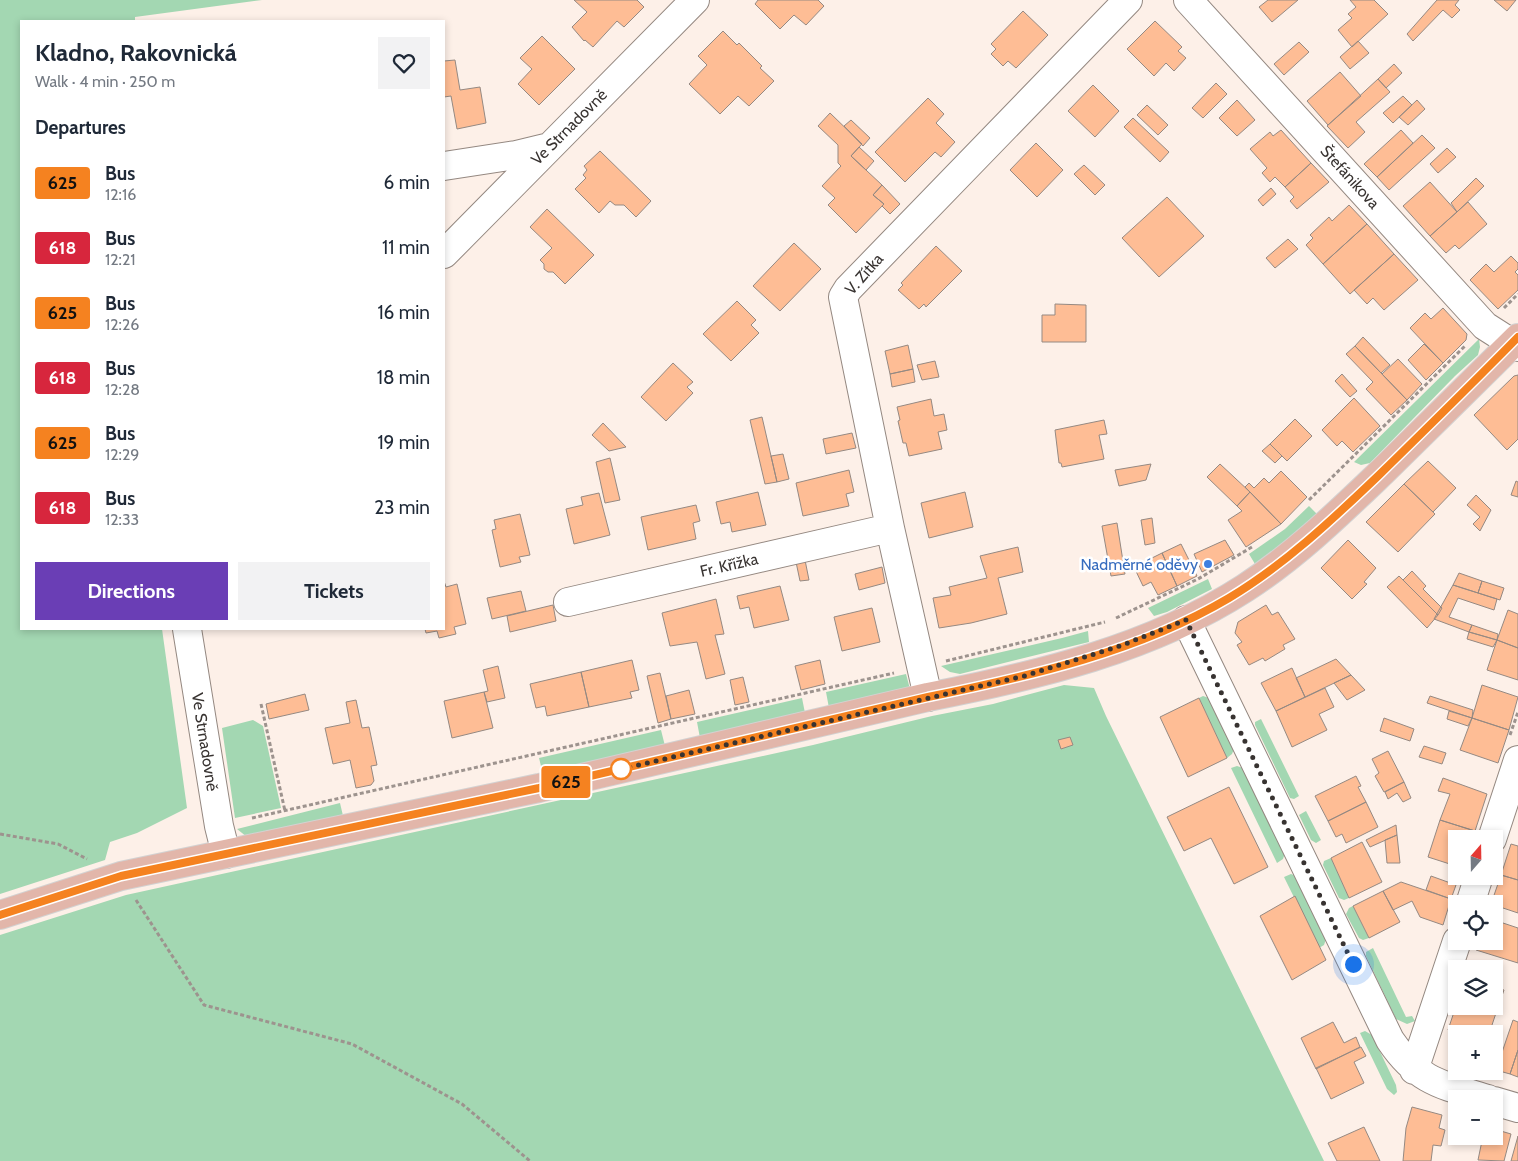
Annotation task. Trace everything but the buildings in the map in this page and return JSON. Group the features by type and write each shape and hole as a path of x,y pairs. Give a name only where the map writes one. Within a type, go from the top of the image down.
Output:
{"main road":[{"path":"0,915 121,876 539,788 928,697 989,685 1050,669 1120,646 1186,620 1244,588 1300,547 1350,502 1516,343"}],"street":[{"name":"Ve Strnadovně","path":"445,253 695,0"},
{"name":"V. Zítka","path":"928,697 890,528 843,296 1128,0"},
{"name":"Štefánikova","path":"1188,0 1485,326 1516,343"},
{"path":"445,166 516,155 549,147"},
{"name":"Fr. Křížka","path":"568,602 890,528"},
{"path":"1186,620 1384,1029 1397,1051 1414,1070 1434,1083 1458,1090"},
{"name":"Ve Strnadovně","path":"187,630 218,817 226,854"},
{"path":"1495,830 1518,760"},
{"path":"1414,1070 1454,950"},
{"path":"1503,1104 1518,1108"}],"path":[{"path":"1302,507 1468,343"},
{"path":"940,662 1062,634 1113,620 1198,579 1254,546"},
{"path":"261,704 287,811 900,671"},
{"path":"0,834 58,844 121,876 204,1005 352,1044 462,1104 530,1161"}],"green space":[{"path":"0,0 262,0 135,17 135,20 20,20 20,630 162,630 187,808 137,833 110,842 105,860 0,894"},
{"path":"1479,339 1478,355 1370,463 1361,465 1354,462"},
{"path":"1309,506 1317,514 1255,564 1249,554 1285,529"},
{"path":"1208,579 1212,589 1167,612 1154,616 1148,608"},
{"path":"1088,631 1089,642 960,674 950,672 941,666 1062,638"},
{"path":"906,674 910,689 829,708 826,692"},
{"path":"1064,685 1094,688 1324,1161 0,1161 0,935 126,895 813,745 932,716 993,704"},
{"path":"1203,696 1209,698 1234,749 1227,758 1199,698"},
{"path":"802,698 805,713 700,738 697,722"},
{"path":"1261,719 1299,796 1294,799 1290,798 1255,725 1255,722"},
{"path":"253,720 263,726 281,808 235,818 222,728"},
{"path":"661,730 665,746 543,774 539,758"},
{"path":"1237,766 1243,768 1285,853 1283,859 1277,863 1231,768"},
{"path":"340,803 344,820 247,837 237,829"},
{"path":"1306,811 1321,840 1316,843 1311,840 1299,815"},
{"path":"1331,858 1349,898 1344,900 1339,898 1323,865 1324,861"},
{"path":"1291,874 1296,876 1326,939 1324,945 1319,948 1284,877"},
{"path":"1353,906 1369,938 1363,940 1359,938 1346,914 1349,908"},
{"path":"1373,948 1406,1017 1412,1016 1415,1021 1407,1024 1396,1019 1366,956 1366,952"},
{"path":"1365,1031 1372,1035 1396,1085 1397,1092 1394,1095 1387,1089 1360,1033"}],"bus line":[{"name":"625","path":"0,915 121,876 539,788 928,697 989,685 1090,657 1149,636 1227,599 1278,565 1345,507 1518,337"}],"place":[{"name":"Nadměrné oděvy","path":"1208,564"}],"route":[{"path":"621,769 1024,676 1090,657 1149,636 1186,620 1353,964"}]}
